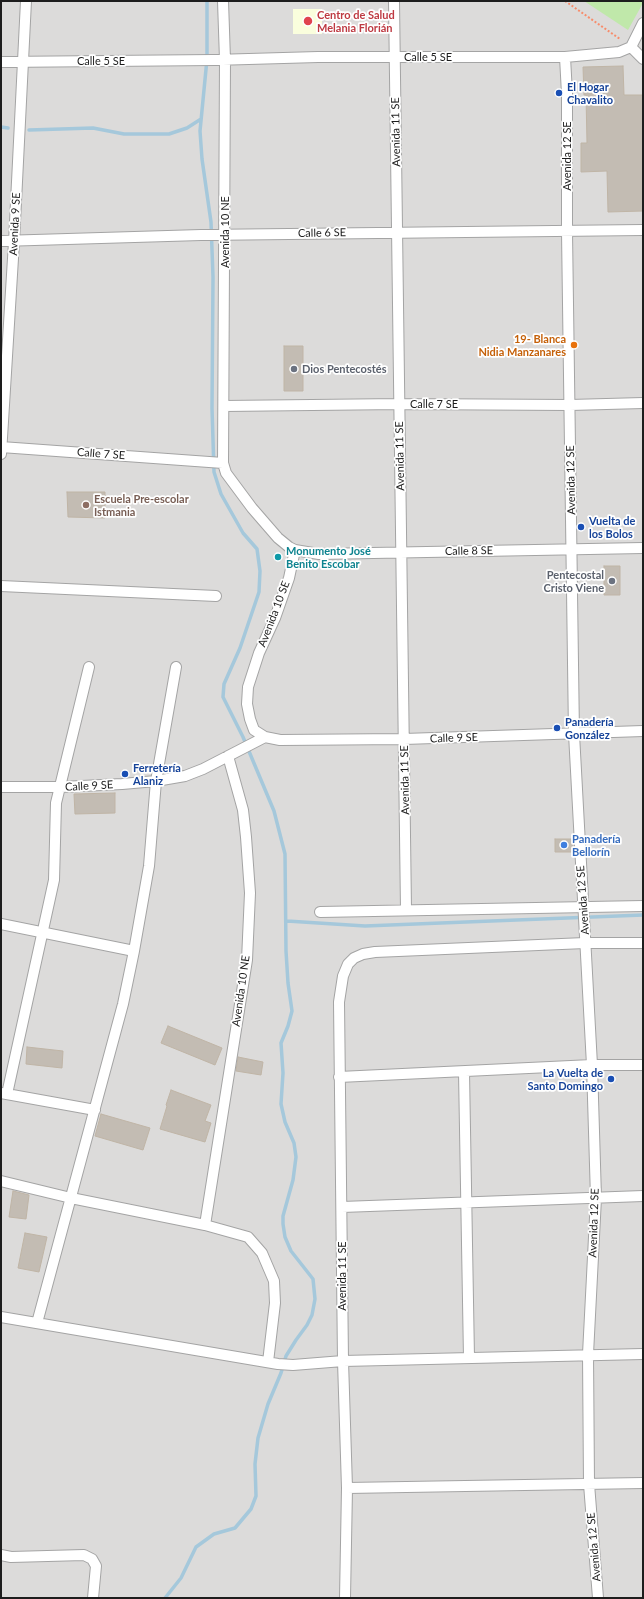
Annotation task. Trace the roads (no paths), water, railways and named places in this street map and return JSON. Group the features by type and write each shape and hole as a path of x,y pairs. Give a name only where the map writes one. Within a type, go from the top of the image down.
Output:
{"street":[{"name":"Avenida 9 SE","path":"1,454 5,336 14,242 26,1"},
{"name":"Avenida 10 NE","path":"220,463 224,406 222,235 225,60 223,1"},
{"name":"Avenida 11 SE","path":"394,1 406,910"},
{"path":"643,23 630,47 643,59"},
{"name":"Calle 5 SE","path":"1,62 225,60 318,57 565,57 619,52 630,47"},
{"name":"Avenida 12 SE","path":"565,57 567,94 567,232 574,734 592,1065 596,1198 588,1354 589,1484 598,1598"},
{"name":"Calle 6 SE","path":"1,241 14,242 201,235 643,230"},
{"name":"Calle 7 SE","path":"224,406 400,404 570,405 643,402"},
{"name":"Calle 7 SE","path":"1,447 220,463"},
{"path":"220,463 252,508 278,538 295,550"},
{"name":"Calle 8 SE","path":"295,550 319,554 643,548"},
{"name":"Avenida 10 SE","path":"260,739 254,730 250,719 247,704 248,687 259,653 275,618 289,578 295,550"},
{"path":"1,586 216,596"},
{"path":"89,667 56,803 54,880 43,933 4,1094 95,1110"},
{"path":"37,1323 123,1004 149,866 156,781 176,667"},
{"name":"Calle 9 SE","path":"1,788 61,787 156,781 185,776 203,769 260,739 404,739 643,731"},
{"name":"Avenida 10 NE","path":"205,1225 247,960 250,893 246,837 243,810 228,756"},
{"path":"320,912 406,910 583,910 643,906"},
{"path":"1,924 134,951"},
{"path":"586,944 643,943"},
{"name":"Avenida 11 SE","path":"345,1598 347,1488 342,1361 342,1207 339,1077 339,1002 343,976 348,964 354,958 363,954 375,952 586,944"},
{"path":"339,1077 592,1065 643,1065"},
{"path":"464,1072 469,1358"},
{"path":"1,1181 71,1198 205,1225 248,1237 262,1252 274,1281 275,1303 273,1363"},
{"path":"342,1207 643,1196"},
{"path":"1,1317 273,1363 293,1365 342,1361 588,1354 643,1354"},
{"path":"347,1488 643,1483"},
{"path":"1,1555 11,1557 84,1555 92,1559 96,1566 92,1598"}],"waterway":[{"path":"165,1598 181,1578 196,1547 214,1534 235,1528 251,1509 256,1496 255,1464 258,1438 268,1404 281,1373 286,1356 312,1315 315,1299 313,1279 291,1251 285,1237 283,1224 283,1216 293,1180 296,1157 294,1143 285,1122 281,1104 283,1073 281,1043 292,1011 286,951 285,854 274,811 243,737 223,697 224,684 240,648 259,592 260,571 257,549 243,533 221,494 214,472 212,408 213,277 211,222 202,159 200,131 207,59 207,1"},
{"path":"29,130 93,128 124,134 169,134 187,128 201,119"},
{"path":"1,127 8,128"},
{"path":"287,921 365,926 643,915"}],"place":[{"name":"Centro de Salud Melania Florián","path":"308,21"},
{"name":"El Hogar Chavalito","path":"559,93"},
{"name":"19- Blanca Nidia Manzanares","path":"574,345"},
{"name":"Dios Pentecostés","path":"294,369"},
{"name":"Escuela Pre-escolar Istmania","path":"86,505"},
{"name":"Vuelta de los Bolos","path":"581,527"},
{"name":"Monumento José Benito Escobar","path":"278,557"},
{"name":"Pentecostal Cristo Viene","path":"612,581"},
{"name":"Panadería González","path":"557,728"},
{"name":"Ferretería Alaniz","path":"125,774"},
{"name":"Panadería Bellorín","path":"564,845"},
{"name":"La Vuelta de Santo Domingo","path":"611,1079"}]}
